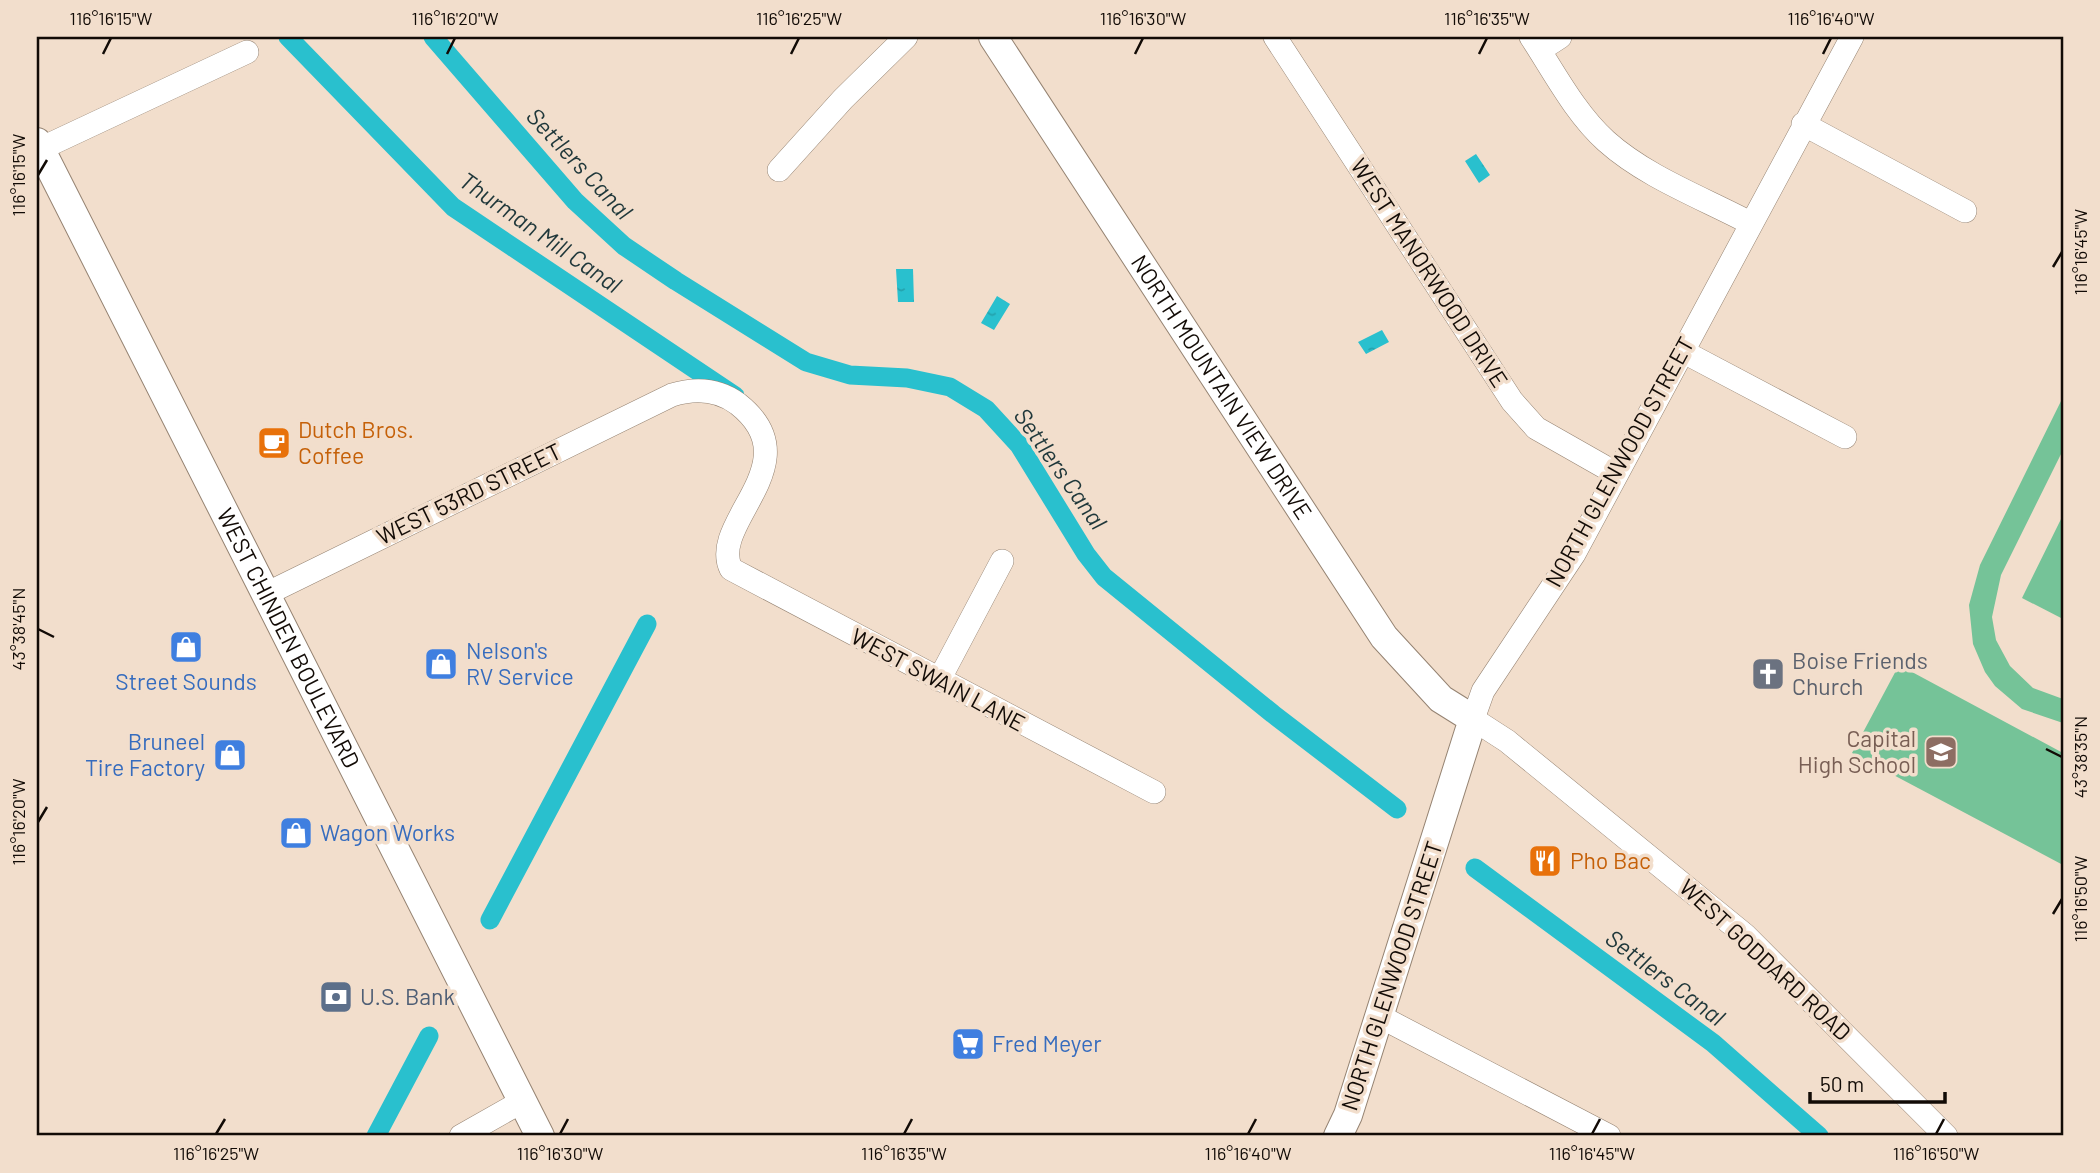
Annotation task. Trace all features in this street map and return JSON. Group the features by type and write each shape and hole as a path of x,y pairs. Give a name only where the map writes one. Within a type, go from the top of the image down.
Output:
{"main road":[{"name":"NORTH MOUNTAIN VIEW DRIVE","path":"993,37 1384,638 1441,699 1473,719"},
{"name":"WEST CHINDEN BOULEVARD","path":"38,146 540,1136"},
{"name":"NORTH GLENWOOD STREET","path":"1338,1136 1349,1115 1473,719"}],"street":[{"path":"779,170 843,99 906,37"},
{"name":"WEST MANORWOOD DRIVE","path":"1276,37 1512,401 1536,428 1617,474"},
{"path":"1560,37 1536,43 1584,118 1606,140 1630,159 1750,223"},
{"name":"NORTH GLENWOOD STREET","path":"1473,719 1483,691 1574,554 1852,37"},
{"path":"38,146 247,52"},
{"path":"1803,124 1965,211"},
{"path":"1682,351 1845,437"},
{"name":"WEST 53RD STREET","path":"266,594 672,395 702,390 721,394 748,413 762,441 763,472 729,542 727,560"},
{"name":"WEST SWAIN LANE","path":"727,560 740,576 1154,792"},
{"path":"939,680 1002,561"},
{"name":"WEST GODDARD ROAD","path":"1473,719 1517,748 1745,934 1946,1136"},
{"path":"1379,1016 1609,1136"},
{"path":"461,1136 521,1102"}],"green space":[{"path":"2063,397 2063,450 2001,575 1992,617 1996,640 2010,666 2033,688 2063,699 2063,723 2022,709 1995,686 1985,672 1973,644 1969,605 1980,565"},
{"path":"2063,515 2063,619 2022,598"},
{"path":"1899,665 2063,753 2063,865 1852,753"}],"water":[{"path":"1476,154 1490,175 1479,183 1465,161"},
{"path":"896,269 913,269 914,302 898,302"},
{"path":"997,296 1010,304 994,330 981,323"},
{"path":"1382,330 1389,342 1366,354 1358,342"}],"waterway":[{"name":"Thurman Mill Canal","path":"288,37 453,207 735,396"},
{"name":"Settlers Canal","path":"433,37 575,201 624,246 676,281 806,362 850,375 907,378 950,387 986,409 1019,445 1086,554 1104,577 1273,714 1397,809"},
{"name":"Thurman Mill Canal","path":"490,920 647,624"},
{"name":"Settlers Canal","path":"1475,868 1713,1043 1819,1136"},
{"name":"Thurman Mill Canal","path":"376,1136 429,1036"}],"place":[{"name":"Dutch Bros. Coffee","path":"274,443"},
{"name":"Street Sounds","path":"186,647"},
{"name":"Nelson's RV Service","path":"441,664"},
{"name":"Boise Friends Church","path":"1768,674"},
{"name":"Capital High School","path":"1941,752"},
{"name":"Bruneel Tire Factory","path":"230,755"},
{"name":"Wagon Works","path":"296,833"},
{"name":"Pho Bac","path":"1545,861"},
{"name":"U.S. Bank","path":"336,997"},
{"name":"Fred Meyer","path":"968,1044"}]}
